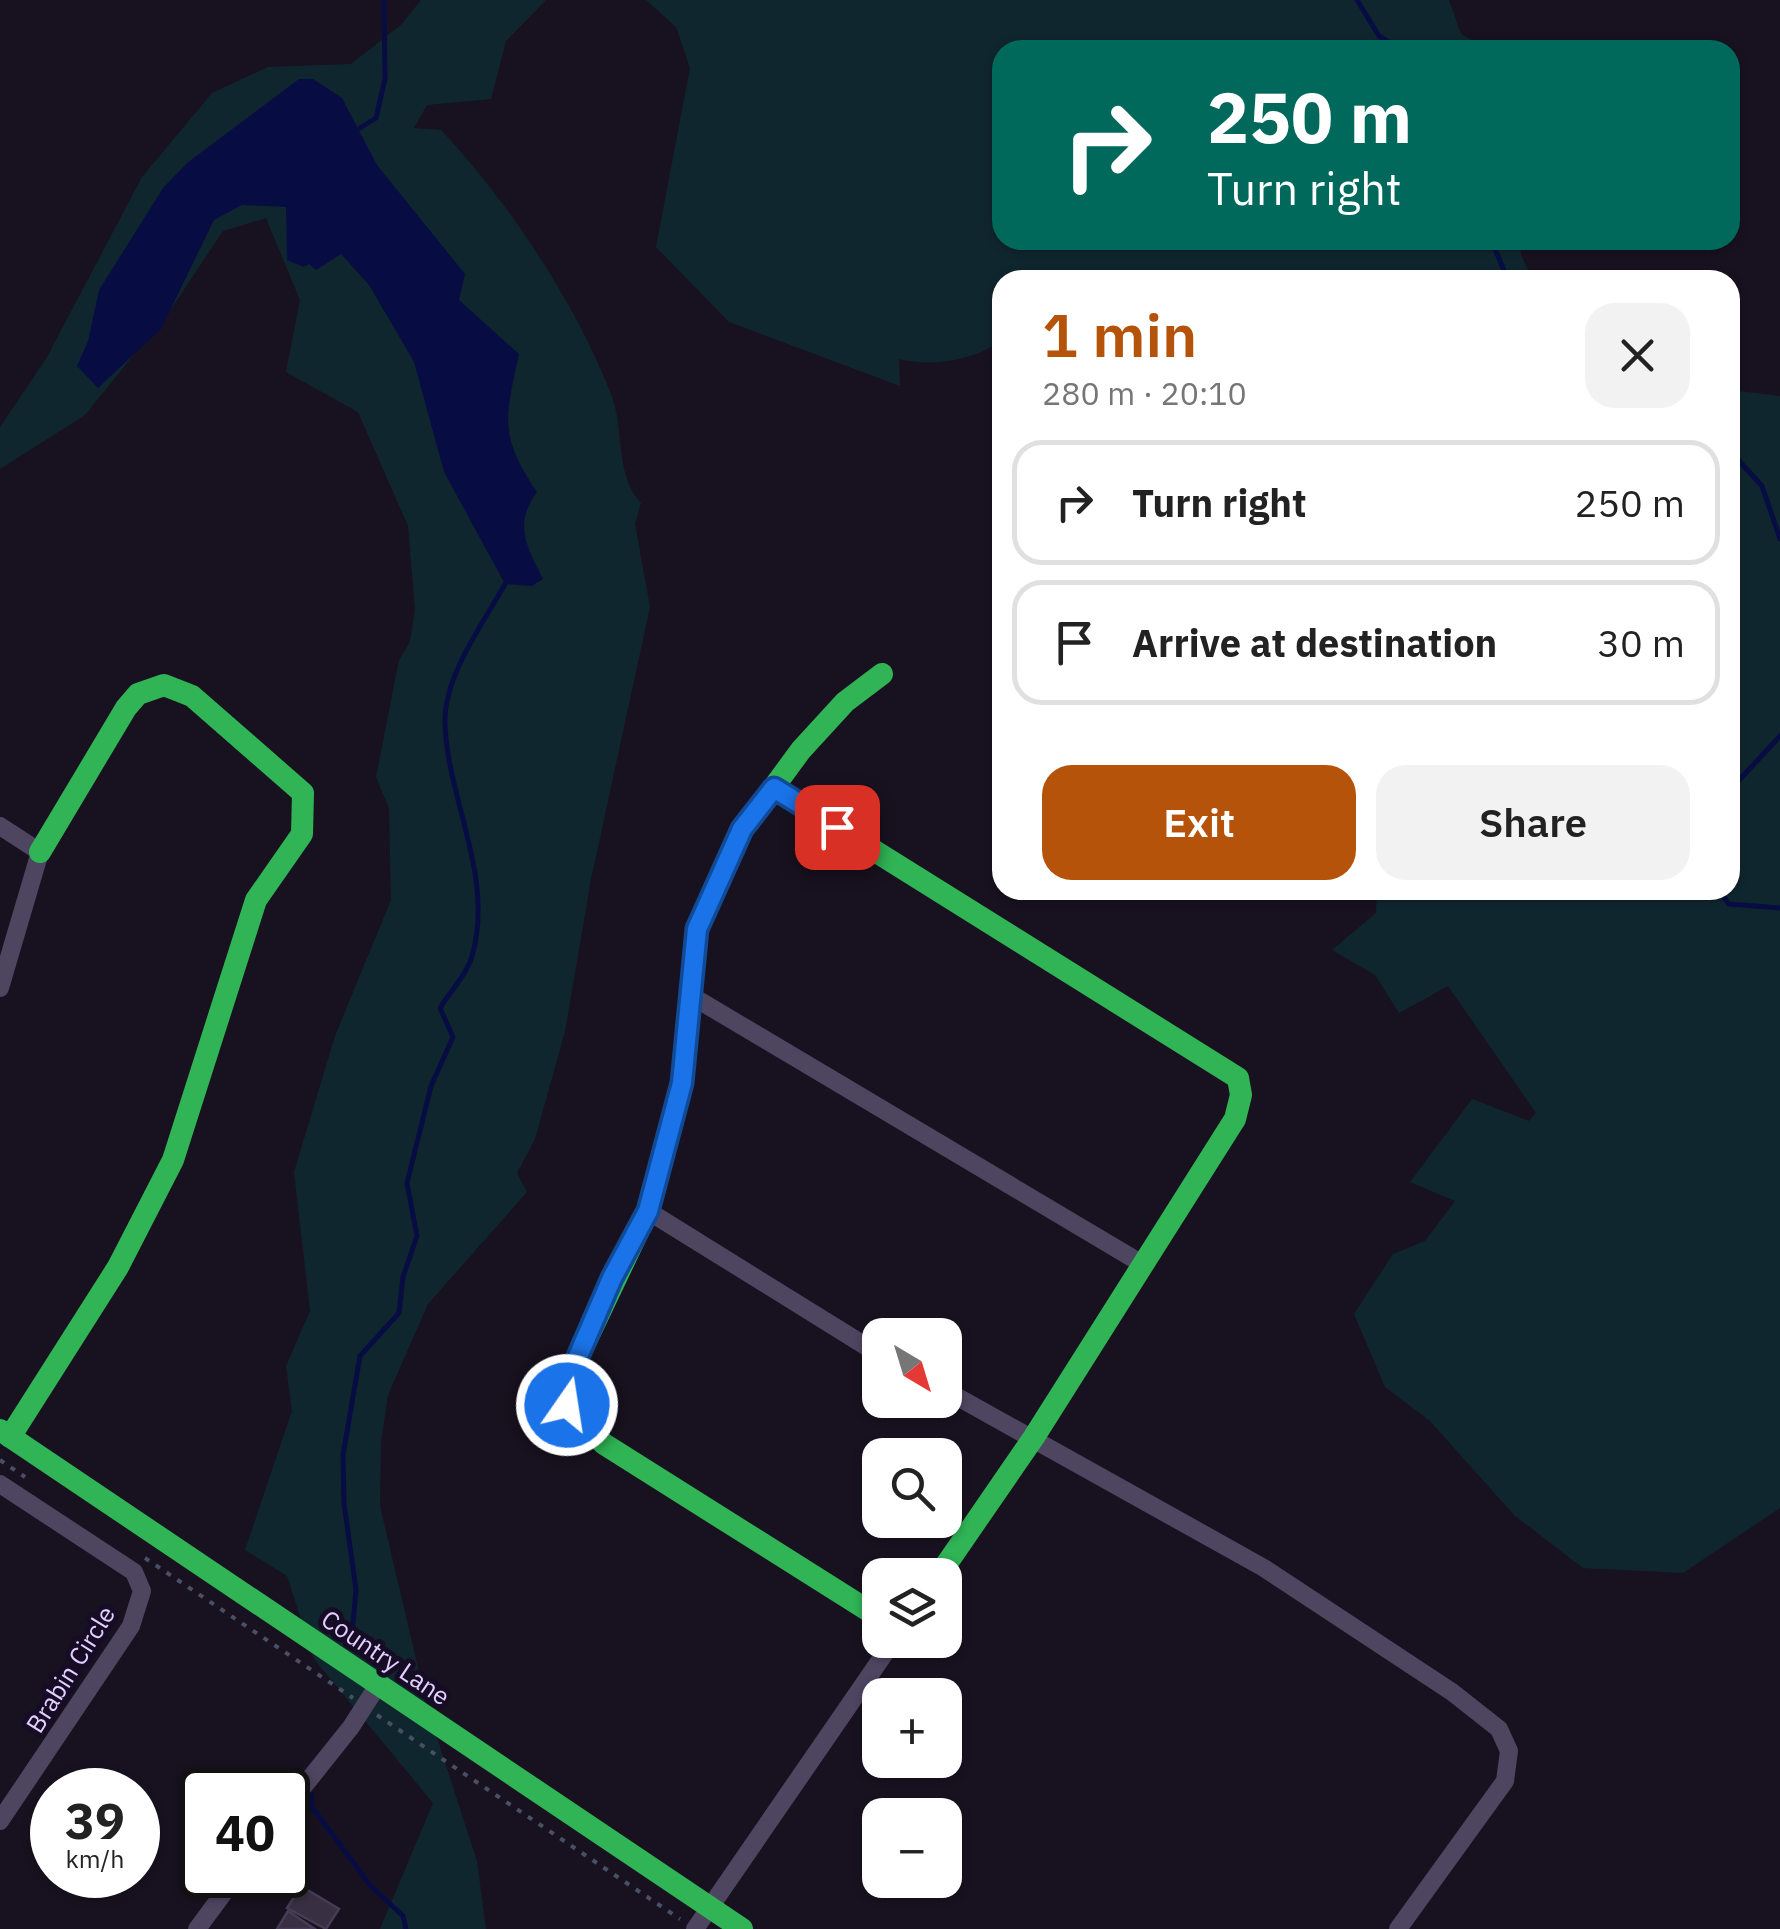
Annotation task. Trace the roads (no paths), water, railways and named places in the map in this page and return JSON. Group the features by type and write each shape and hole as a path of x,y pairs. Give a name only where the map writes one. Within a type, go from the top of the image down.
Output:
{"street":[{"path":"862,1607 604,1444 577,1422 567,1405 567,1382 612,1278 648,1211 682,1083 697,929 742,829 845,702 882,674"},
{"path":"0,988 40,852 138,694 164,684 192,696 303,793 309,815 297,848 264,885 230,966 216,1031 172,1160 107,1286 5,1434"},
{"path":"774,788 1238,1078 1241,1095 1235,1119 1034,1437 951,1558"},
{"path":"0,826 40,852"},
{"path":"690,994 1144,1265"},
{"path":"648,1211 862,1344"},
{"path":"962,1399 1264,1568 1452,1692 1499,1729 1509,1750 1505,1781 1398,1929"},
{"name":"Country Lane","path":"5,1434 742,1929"},
{"name":"Brabin Circle","path":"0,1484 134,1572 142,1591 132,1626 0,1822"},
{"path":"694,1929 882,1658"},
{"path":"310,1778 378,1685"},
{"path":"197,1929 220,1898"}],"waterway":[{"path":"360,128 376,118 385,79 384,0"},
{"path":"1357,0 1379,36 1386,40"},
{"path":"1495,250 1504,270"},
{"path":"1740,462 1762,486 1780,539"},
{"path":"352,1634 356,1590 344,1503 343,1455 360,1356 399,1313 403,1277 417,1236 407,1183 431,1086 453,1037 440,1008 470,963 478,926 474,868 448,752 446,705 466,650 505,584"},
{"path":"1740,779 1780,736"},
{"path":"1726,900 1729,904 1780,908"},
{"path":"311,1794 312,1807 370,1885 403,1916 406,1929"}]}
